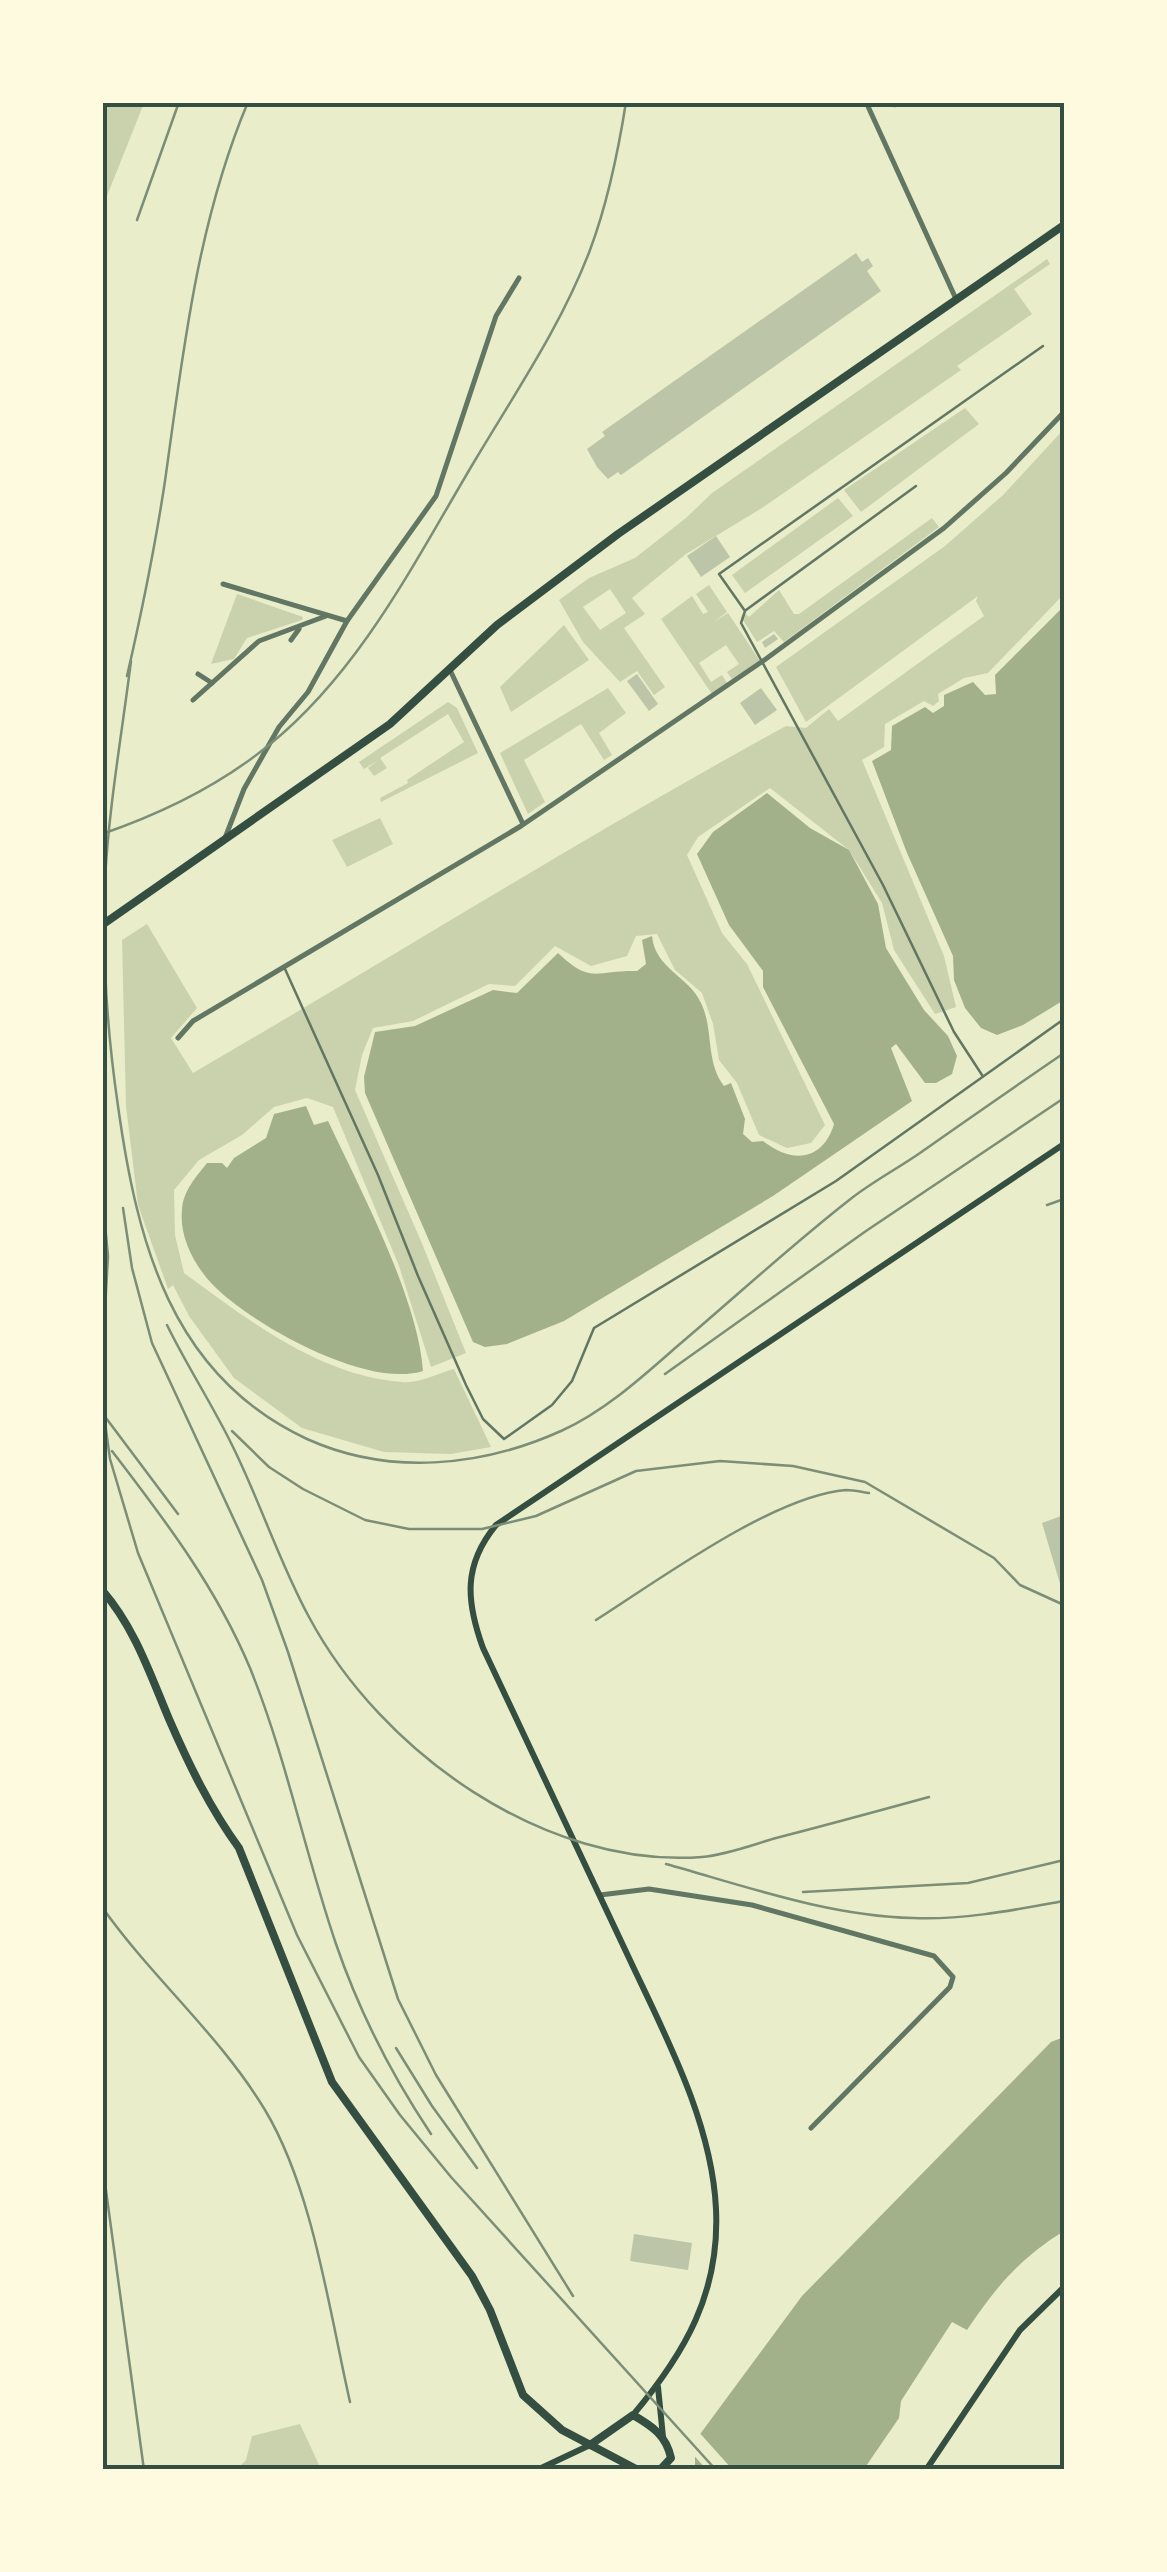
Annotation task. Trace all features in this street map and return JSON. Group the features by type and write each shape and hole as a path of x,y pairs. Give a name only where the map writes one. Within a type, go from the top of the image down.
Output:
{"main road":[{"path":"102,925 390,724 497,625 618,534 1064,225"},
{"path":"537,2470 590,2445 633,2415 658,2386 699,2318 714,2247 715,2196 686,2090 600,1895 482,1648 468,1597 470,1573 483,1541 496,1525 1064,1144"},
{"path":"102,1590 135,1637 192,1770 217,1818 239,1848 332,2082 472,2276 490,2310 523,2395 562,2430 638,2470"},
{"path":"926,2470 1020,2330 1064,2287"},
{"path":"658,2386 663,2437 671,2458 660,2470"},
{"path":"633,2415 663,2437"}],"street":[{"path":"866,102 956,300"},
{"path":"224,841 244,789 279,727 308,692 347,621 436,496 496,316 519,278"},
{"path":"178,1038 191,1022 524,824 763,661 944,528 1006,473 1064,412"},
{"path":"223,584 347,621"},
{"path":"193,700 258,641 326,616"},
{"path":"291,640 301,627"},
{"path":"449,667 524,824"},
{"path":"198,674 212,683"},
{"path":"600,1895 649,1890 752,1905 934,1956 953,1977 950,1987 811,2128"}],"lane":[{"path":"895,106 900,102"},
{"path":"745,611 719,574 1043,346"},
{"path":"916,486 745,611 741,623 883,885 954,1032 983,1076"},
{"path":"284,968 378,1175 466,1385 483,1419 504,1439 552,1406 572,1381 594,1328 836,1181 1064,1019"}],"shaded area":[{"path":"102,103 144,103 103,206"},
{"path":"1047,259 1050,264 1014,289 1032,314 957,366 961,370 762,508 686,554 632,598 645,614 624,628 665,687 654,695 637,671 620,682 583,642 559,600 589,578 635,558 712,493","holes":["610,589 626,613 600,630 583,607"]},
{"path":"965,408 979,424 861,512 844,490"},
{"path":"1064,429 1064,594 988,673 964,678 938,694 939,701 933,706 924,701 885,724 884,747 862,760 944,956 956,1007 935,1014 894,950 882,903 849,850 770,788 698,837 687,855 722,933 747,964 825,1125 811,1143 787,1148 759,1135 737,1083 719,1060 713,1024 702,993 675,970 657,934 636,936 627,956 591,966 555,946 515,986 489,984 413,1021 373,1028 362,1055 355,1090 466,1353 431,1367 399,1266 333,1107 307,1098 274,1107 242,1135 199,1160 174,1190 175,1235 184,1273 286,1343 342,1369 372,1378 408,1382 454,1369 491,1447 451,1454 384,1452 302,1428 234,1378 189,1316 173,1285 168,1289 138,1205 126,1106 122,940 147,924 197,1008 171,1038 193,1073 786,726 806,728 829,709 838,721 984,616 976,601 978,596 806,722 776,667 945,546 1003,495"},
{"path":"838,498 853,516 745,593 732,575"},
{"path":"932,518 939,527 784,642 774,631 757,642 741,617 749,617 779,590 794,614 799,614"},
{"path":"709,585 727,612 714,622 728,613 760,661 732,679 727,672 739,664 726,645 699,663 711,682 722,675 727,683 712,694 661,619 692,596 703,614 708,612 696,594"},
{"path":"237,594 303,617 302,620 247,638 234,659 211,664"},
{"path":"1064,606 1064,1000 1023,1025 997,1035 981,1028 965,1008 954,980 953,956 872,761 891,750 892,726 925,707 933,713 944,706 944,695 973,682 985,695 996,694 995,675"},
{"path":"564,625 589,660 511,712 500,687"},
{"path":"608,688 626,713 599,733 612,755 604,760 581,724 524,760 545,802 528,814 500,753"},
{"path":"448,702 457,708 478,753 381,802 380,798 408,783 407,780 464,742 448,714 380,758 387,768 374,776 368,768 377,761 364,769 359,762"},
{"path":"767,793 810,828 849,850 878,904 886,948 924,1010 948,1036 957,1056 952,1074 936,1083 925,1083 896,1044 891,1048 912,1101 773,1196 564,1321 507,1344 485,1347 473,1342 365,1093 364,1077 375,1032 415,1026 493,990 517,993 558,953 579,969 594,974 637,971 646,964 642,940 652,936 659,957 701,1003 714,1066 724,1086 731,1083 745,1119 743,1134 752,1142 763,1141 785,1153 814,1152 822,1146 834,1124 763,987 763,971 729,925 697,854 713,832"},
{"path":"380,818 393,844 347,867 332,840"},
{"path":"306,1106 314,1125 328,1121 386,1244 411,1311 423,1371 372,1371 312,1350 232,1302 214,1286 190,1251 183,1231 183,1203 207,1163 222,1163 227,1168 234,1158 266,1138 274,1114"},
{"path":"1064,2037 1064,2231 1010,2274 967,2330 952,2322 901,2401 899,2418 864,2469 695,2470 695,2441 802,2296 1051,2042"},
{"path":"300,2424 321,2469 237,2469 246,2460 252,2436"}],"pier":[{"path":"697,2430 732,2469 706,2469 690,2451 690,2439"}],"building":[{"path":"856,253 862,262 868,258 873,266 867,271 881,291 621,475 618,472 608,479 597,467 587,449 605,436 602,432"},
{"path":"716,536 730,557 701,577 687,556"},
{"path":"774,634 778,639 765,648 762,642"},
{"path":"637,674 658,704 649,711 627,681"},
{"path":"761,688 777,710 755,725 740,703"},
{"path":"1064,1515 1064,1586 1061,1587 1042,1523"},
{"path":"634,2234 692,2243 688,2270 630,2261"}],"railway":[{"path":"137,220 179,102"},
{"path":"127,676 157,530 204,241 248,102"},
{"path":"102,834 190,797 250,760 302,715 360,647 409,572 566,304 602,214 626,102"},
{"path":"131,661 109,824 104,936 114,1078 136,1207 150,1255 192,1342 223,1380 261,1412 307,1439 370,1458 435,1462 499,1453 577,1423 634,1383 856,1194 1064,1053"},
{"path":"665,1374 866,1231 1064,1098"},
{"path":"102,1192 108,1256 102,1362"},
{"path":"1047,1205 1064,1199"},
{"path":"123,1208 132,1268 152,1343 262,1580 398,1999 436,2075 573,2296"},
{"path":"167,1325 232,1445 298,1596 340,1667 379,1713 424,1755 474,1792 528,1822 584,1844 643,1856 702,1857 929,1797"},
{"path":"102,1401 110,1459 138,1553 297,1935 359,2057 451,2177 716,2470"},
{"path":"106,1418 178,1514"},
{"path":"232,1431 269,1467 303,1489 365,1520 409,1529 482,1529 536,1516 636,1471 720,1461 793,1466 865,1482 994,1558 1020,1585 1064,1605"},
{"path":"112,1451 188,1555 236,1638 274,1736 345,1969 377,2042 431,2134"},
{"path":"596,1620 717,1542 785,1507 846,1490 869,1493"},
{"path":"803,1892 968,1883 1064,1860"},
{"path":"666,1864 788,1898 882,1916 989,1914 1064,1901"},
{"path":"102,1907 228,2057 282,2142 318,2252 350,2402"},
{"path":"396,2048 477,2168"},
{"path":"102,2161 144,2470"}]}
